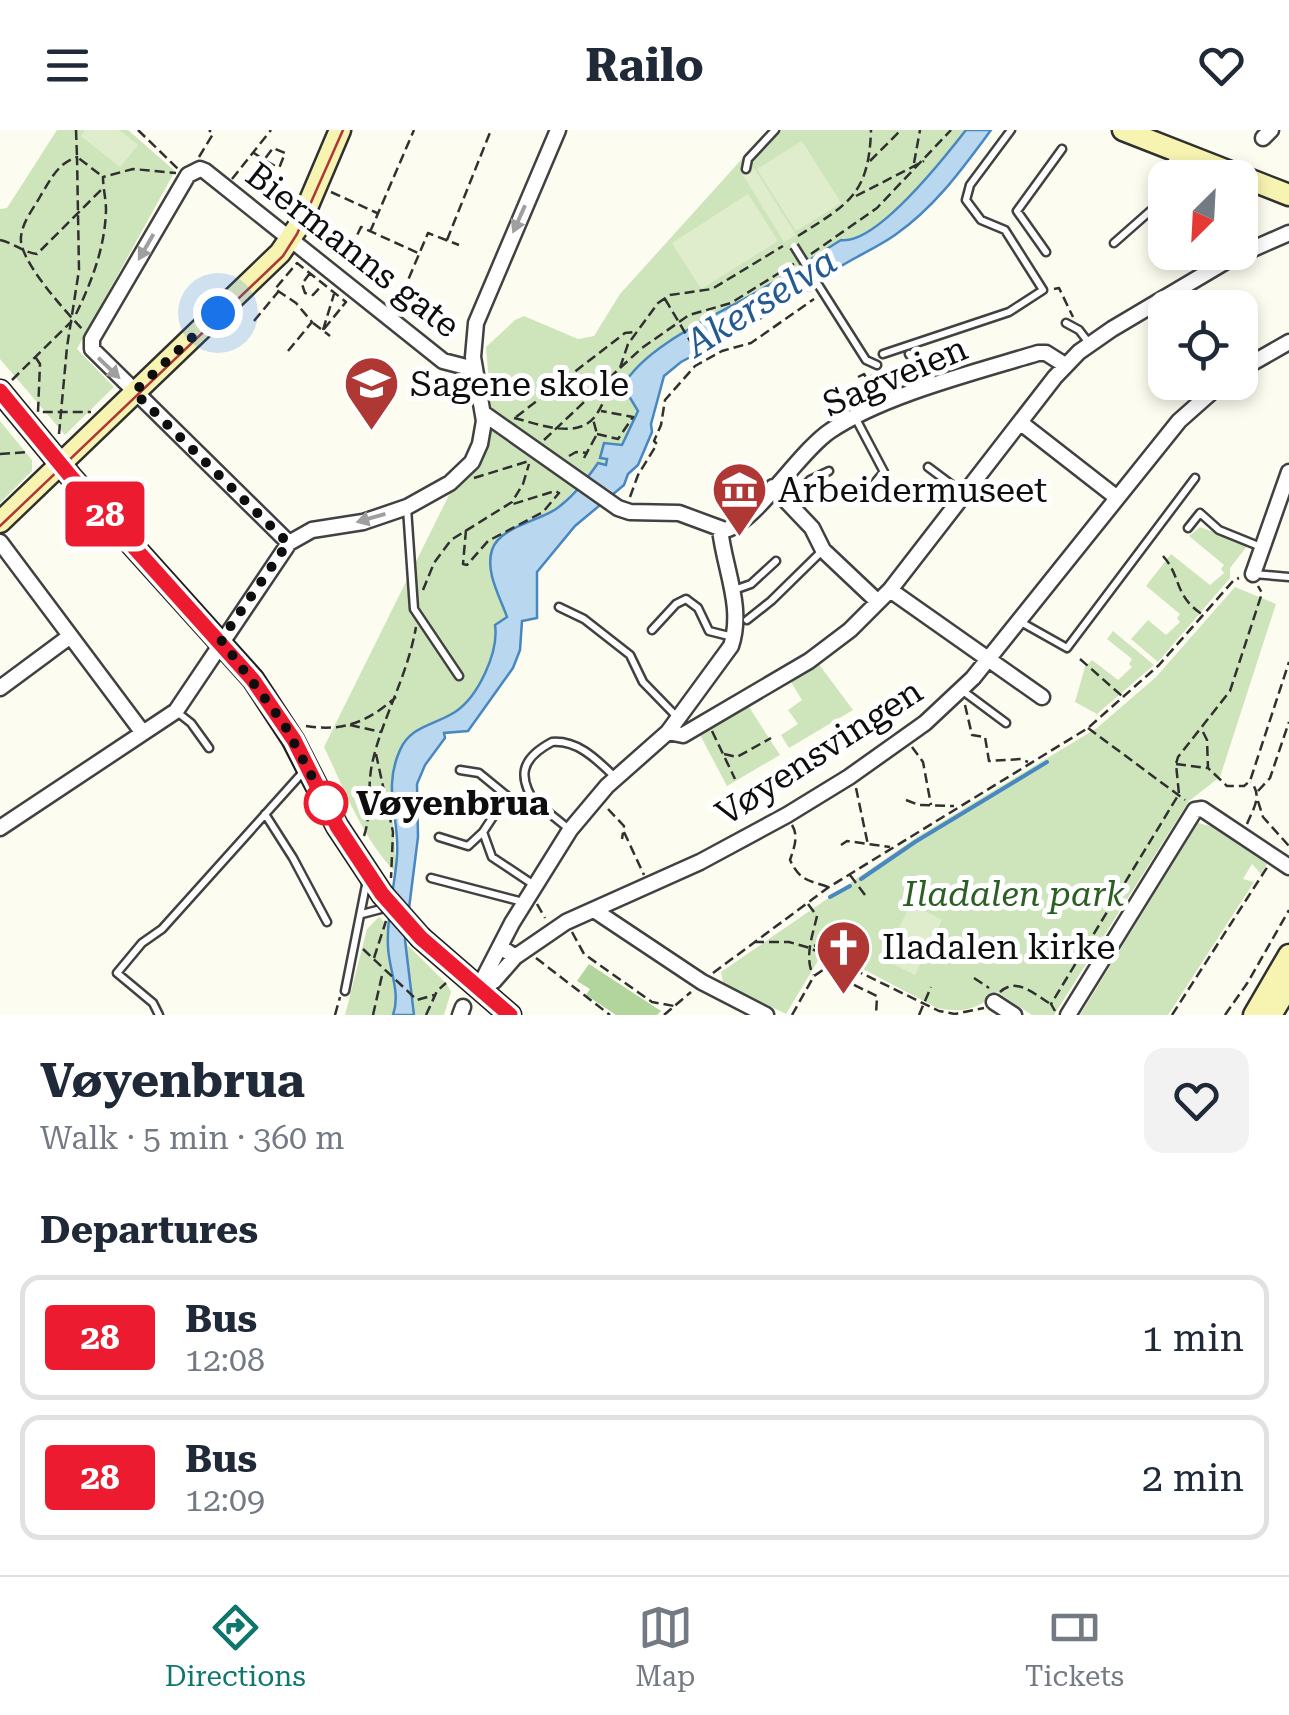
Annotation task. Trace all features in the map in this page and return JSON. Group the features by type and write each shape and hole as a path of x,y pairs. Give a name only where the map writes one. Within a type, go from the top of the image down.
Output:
{"main road":[{"path":"0,522 291,240 340,130"},
{"path":"1124,130 1177,160 1289,195"},
{"path":"6,386 61,464 221,640 264,695 308,766 337,826 387,904 510,1015"},
{"path":"1254,1015 1289,955"},
{"path":"1271,1015 1289,985"}],"street":[{"path":"0,828 143,734 181,716 221,640 288,543 312,530 364,522 407,506 450,483 472,462 482,436 483,414 474,370 473,338 481,306 558,130"},
{"name":"Biermanns gate","path":"194,172 225,188 443,361 474,370"},
{"path":"194,172 92,340 95,354 288,543"},
{"path":"668,732 683,736 824,651 878,602 1065,365 1089,343 1230,259 1289,233"},
{"path":"1258,360 1289,342"},
{"name":"Sagveien","path":"720,529 736,527 820,439 856,418 930,388 1038,353 1046,353 1065,365"},
{"name":"Vøyensvingen","path":"508,952 700,862 787,816 964,697 988,660 1116,498 1179,421 1203,400"},
{"path":"478,989 494,981 524,902 570,830 596,797 668,732 728,652 734,638 733,590 720,529 679,513 630,512 533,456 483,414"},
{"path":"1021,423 1116,498"},
{"path":"1253,574 1289,472"},
{"path":"773,487 812,528 823,550 878,602"},
{"path":"0,542 143,734"},
{"path":"890,590 1042,697"},
{"path":"0,688 70,637"},
{"path":"1068,1015 1191,806 1289,867"},
{"path":"594,910 718,991 766,1015"},
{"path":"994,1002 1012,1015"}],"lane":[{"path":"746,169 748,159 775,130"},
{"path":"883,354 1010,312 1043,290 1005,230 981,220 966,200 970,185 1011,130"},
{"path":"1046,252 1017,211 1062,149"},
{"path":"1114,243 1148,213"},
{"path":"794,246 866,360 877,365"},
{"path":"1066,323 1079,330 1089,343"},
{"path":"922,340 912,351 930,388"},
{"path":"856,418 884,472 863,497"},
{"path":"928,467 965,494"},
{"path":"788,502 810,480 829,471"},
{"path":"1019,621 1067,648 1195,478"},
{"path":"407,506 412,541 411,597 418,617 459,676"},
{"path":"1188,528 1200,513 1219,530 1260,547"},
{"path":"747,620 823,550"},
{"path":"733,590 751,584 776,561"},
{"path":"1253,574 1289,577"},
{"path":"652,630 676,604 686,599 698,608 709,631 734,638"},
{"path":"559,607 584,619 630,655 643,682 679,719"},
{"path":"964,697 1006,723"},
{"path":"181,716 192,732"},
{"path":"181,716 209,748"},
{"path":"536,806 522,776 531,758 552,742 579,748 616,778"},
{"path":"158,1015 153,1003 117,974 142,942 162,929 308,766"},
{"path":"460,770 479,774 506,796 536,806 570,830"},
{"path":"439,837 468,846 483,832 506,796"},
{"path":"265,814 294,858 327,922"},
{"path":"483,832 492,857 535,885"},
{"path":"344,992 367,874"},
{"path":"431,878 524,902"},
{"path":"361,914 387,904"}],"path":[{"path":"6,386 74,318 79,270 76,130"},
{"path":"138,130 169,162 194,172"},
{"path":"194,172 213,134 209,130"},
{"path":"225,188 271,130"},
{"path":"370,232 414,130"},
{"path":"447,240 491,130"},
{"path":"854,196 868,163 871,130"},
{"path":"868,163 901,130"},
{"path":"914,165 920,130"},
{"path":"363,838 369,820 375,752 411,654 425,581 444,548 466,528 510,504 523,484 533,456 620,368 694,312 730,303 840,236 877,208 951,130"},
{"path":"253,152 264,160 279,170 285,153 273,148 264,160"},
{"path":"77,157 103,177"},
{"path":"77,157 63,163 24,223 20,240 29,267 92,340"},
{"path":"500,425 516,418 558,428 575,427 594,419 636,332 664,298 712,290 842,208 854,196 925,160"},
{"path":"103,177 133,169 194,172"},
{"path":"58,436 69,333 91,283 100,250 106,209 103,177"},
{"path":"0,240 12,242 23,252 37,254 103,188"},
{"path":"331,192 378,214"},
{"path":"351,248 360,228 419,254"},
{"path":"394,312 428,232 459,245"},
{"path":"254,321 298,263 346,302"},
{"path":"305,293 302,284 310,273"},
{"path":"305,293 312,294 323,284"},
{"path":"1059,288 1070,310"},
{"path":"620,504 656,444 664,400 702,361 751,343 822,289"},
{"path":"278,291 330,336"},
{"path":"296,303 305,293"},
{"path":"323,330 335,294"},
{"path":"664,298 702,361"},
{"path":"341,308 346,302"},
{"path":"323,330 346,302"},
{"path":"288,351 312,322"},
{"path":"516,418 625,333 636,332"},
{"path":"36,357 40,364 38,412 98,412"},
{"path":"858,377 864,374 866,379 874,374"},
{"path":"597,434 618,439 632,416 600,410"},
{"path":"584,458 597,434 594,419"},
{"path":"0,454 30,452"},
{"path":"565,458 576,452 588,452"},
{"path":"472,479 533,456"},
{"path":"466,528 463,564 488,542 542,512 559,493 510,504"},
{"path":"1162,556 1171,566 1186,602 1204,616"},
{"path":"708,977 829,887 1088,728 1159,666 1234,580 1253,574 1262,592 1230,691 1184,749 1176,764 1179,794 1051,1004"},
{"path":"1080,659 1124,696"},
{"path":"1176,764 1208,768 1227,786 1244,786 1250,781 1289,662"},
{"path":"306,726 338,730 385,707 398,696"},
{"path":"964,697 972,735 985,737 989,760 1020,758 1029,762"},
{"path":"708,721 735,779"},
{"path":"1258,791 1270,778 1289,722"},
{"path":"349,725 383,732"},
{"path":"1088,728 1191,806"},
{"path":"1202,730 1207,740 1208,768"},
{"path":"724,754 737,757 772,738"},
{"path":"912,747 923,762 931,805"},
{"path":"374,958 384,931 393,832 375,752"},
{"path":"849,777 859,793 868,844"},
{"path":"1250,781 1258,791 1264,817 1289,846"},
{"path":"596,797 624,826 622,839"},
{"path":"1242,835 1258,799"},
{"path":"906,800 918,805 956,807"},
{"path":"787,816 796,832 790,860 796,872 808,882 829,887"},
{"path":"624,832 649,885"},
{"path":"841,845 846,841 892,847"},
{"path":"1172,1015 1274,857"},
{"path":"850,874 865,896"},
{"path":"808,904 817,916 810,934 809,970 814,976"},
{"path":"1225,1015 1289,910"},
{"path":"566,922 584,954 652,1002 674,1006"},
{"path":"810,948 850,935"},
{"path":"752,942 789,942 810,948 924,1004 955,1014 974,1012 994,1002"},
{"path":"361,947 434,1015"},
{"path":"534,956 610,1015"},
{"path":"373,1015 384,970"},
{"path":"792,1015 814,976 824,970 877,996 876,1015"},
{"path":"423,1008 450,978"},
{"path":"974,978 998,995 1007,986 1017,985 1051,1004 1057,1014"},
{"path":"664,1015 696,987"},
{"path":"919,1015 932,987"},
{"path":"335,1015 344,992"},
{"path":"423,1008 434,995"}],"green space":[{"path":"57,130 128,130 175,171 77,349 114,387 65,435 0,359 0,209 7,208"},
{"path":"85,130 119,130 138,145 120,167 81,136"},
{"path":"768,130 966,130 909,197 872,229 856,238 841,240 650,356 623,386 638,411 622,446 606,465 597,465 558,508 502,536 500,599 507,617 488,668 453,714 407,740 395,765 391,791 395,872 364,829 324,747 449,495 475,471 485,454 491,425 486,347 524,316 578,339 594,336 620,294"},
{"path":"802,141 841,203 796,231 757,169"},
{"path":"754,168 796,235 784,242 743,175"},
{"path":"748,194 778,241 701,289 672,243"},
{"path":"0,421 32,460 32,471 0,503"},
{"path":"1200,527 1248,545 1230,568 1230,578 1158,662 1131,639 1148,620 1166,635 1180,622 1180,614 1146,586 1171,554 1210,585 1224,573 1224,565 1189,536"},
{"name":"Iladalen park","path":"1235,587 1276,604 1220,777 1189,801 1054,1015 1032,1015 997,992 969,1009 937,1008 825,949 786,1014 723,983 721,972 917,837 1097,728 1156,677"},
{"path":"1113,631 1154,665 1097,714 1075,702 1085,667 1092,660 1118,680 1132,667 1132,659 1107,639"},
{"path":"818,663 853,710 789,748 781,735 798,724 788,710 802,700 791,682"},
{"path":"749,707 780,755 727,786 700,735"},
{"path":"1198,823 1214,827 1267,864 1261,874 1252,864 1243,879 1254,882 1168,1015 1080,1015"},
{"path":"911,904 942,920 915,975 883,959"},
{"path":"379,917 447,984 451,992 444,1015 345,1015 367,929"},
{"path":"589,964 661,1011 657,1015 616,1015 586,995 590,989 577,981"}],"water":[{"name":"Akerselva","path":"966,130 991,130 948,186 910,224 828,274 810,291 799,289 756,322 681,362 664,376 652,432 638,465 628,474 624,485 575,526 537,572 537,618 522,621 520,650 513,668 468,731 444,733 445,738 425,765 417,784 418,837 405,940 414,1015 393,1015 395,990 388,936 397,856 392,791 395,764 404,742 455,712 472,696 485,673 494,648 495,625 507,617 490,567 496,542 511,530 556,509 598,463 606,465 607,459 600,458 604,443 622,445 638,411 623,386 649,357 841,240 856,238 872,229 909,197"}],"waterway":[{"path":"861,879 1047,762"},
{"path":"830,897 850,886"}],"tram line":[{"path":"0,526 283,256 297,234 343,130"}],"bus line":[{"name":"28","path":"0,391 71,477 253,680 294,740 337,826 382,894 421,938 510,1015"}],"place":[{"name":"Sagene skole","path":"371,433"},
{"name":"Arbeidermuseet","path":"739,539"},
{"name":"Vøyenbrua","path":"326,803"},
{"name":"Iladalen kirke","path":"843,996"}],"route":[{"path":"218,313 134,392 288,543 221,640 284,724 326,803"}]}
